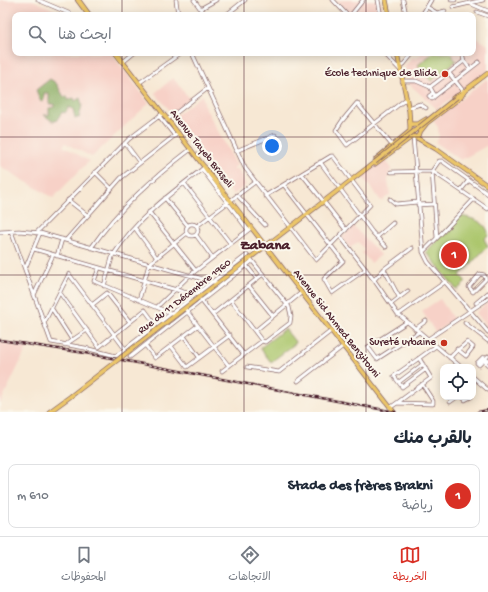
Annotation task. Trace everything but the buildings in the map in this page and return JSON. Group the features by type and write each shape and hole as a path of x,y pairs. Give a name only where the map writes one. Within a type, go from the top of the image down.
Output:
{"highway":[{"path":"75,0 84,12"},
{"path":"78,0 88,12"},
{"path":"119,56 123,62"}],"main road":[{"path":"386,0 388,12"},
{"path":"398,56 408,109 410,129 415,137 427,142 488,186"},
{"name":"Avenue Tayeb Braseli","path":"123,62 161,115 167,120 176,134 191,149 228,202 249,229 265,246"},
{"name":"Rue du 11 Décembre 1960","path":"367,168 488,73"},
{"name":"Rue du 11 Décembre 1960","path":"367,168 410,129 412,124 416,125 464,92"},
{"name":"Rue du 11 Décembre 1960","path":"50,412 176,315 186,310 217,283 245,264 250,258 351,179 415,137 427,123 460,98 464,92"},
{"path":"408,109 420,133 427,142"},
{"name":"Avenue Sid Ahmed Benzitouni","path":"265,246 394,412"}],"street":[{"path":"38,0 65,12"},
{"path":"194,0 202,12"},
{"path":"200,9 216,0"},
{"path":"230,12 245,0"},
{"path":"333,0 344,12"},
{"path":"353,12 363,0"},
{"path":"378,0 379,12"},
{"path":"403,0 405,12"},
{"path":"424,12 431,0"},
{"path":"453,7 483,0"},
{"path":"177,1 178,12"},
{"path":"468,3 488,11"},
{"path":"427,7 435,12"},
{"path":"441,12 445,11"},
{"path":"477,12 488,16"},
{"path":"123,62 130,56"},
{"path":"139,83 177,56"},
{"path":"193,56 245,168 265,196 289,228 316,260 370,205 333,156 329,156 265,196"},
{"path":"387,56 400,68 411,56"},
{"path":"463,56 464,61 470,69"},
{"path":"430,87 464,61"},
{"path":"402,81 416,81 430,87 434,95 479,62"},
{"path":"448,73 464,92"},
{"path":"167,120 208,88"},
{"path":"390,144 374,123 357,103 342,120 336,130 347,145 374,123 406,99"},
{"path":"408,109 420,104 426,108"},
{"path":"25,269 34,250 38,233 124,143 161,115 176,134 111,188 64,240 34,295"},
{"path":"236,151 275,135"},
{"path":"415,137 414,145 418,204 423,252 426,259 488,332"},
{"path":"124,143 140,163"},
{"path":"92,248 113,219 133,197 191,149"},
{"path":"437,238 432,171 439,161 442,161 488,194"},
{"path":"320,162 386,247"},
{"path":"104,286 114,254 135,228 149,212 203,168"},
{"path":"392,172 432,171 488,209"},
{"path":"95,172 111,188"},
{"path":"302,174 346,230"},
{"path":"461,190 469,180"},
{"path":"197,226 237,194 255,182"},
{"path":"184,183 230,243"},
{"path":"284,185 343,261 324,279 332,293 366,269"},
{"path":"237,194 265,225"},
{"path":"139,300 149,264 187,233 188,226 165,198"},
{"path":"390,199 396,204 434,204"},
{"path":"423,252 474,199"},
{"path":"68,200 87,216"},
{"path":"149,212 195,270"},
{"path":"378,237 393,223"},
{"path":"188,226 193,224 197,226"},
{"path":"196,235 198,230 197,226"},
{"path":"135,228 157,258"},
{"path":"157,307 195,270 249,229"},
{"path":"11,231 51,342 85,348 116,356 211,282 250,258 287,305 291,313 290,323 265,342 262,341 222,371"},
{"path":"0,232 11,231 38,233 217,283"},
{"path":"187,233 191,236 196,235"},
{"path":"196,235 212,257"},
{"path":"340,236 366,269 398,315 457,364"},
{"path":"374,280 384,269 412,248"},
{"path":"34,250 194,295"},
{"path":"130,357 186,310 202,300 245,264 257,279"},
{"path":"99,268 94,281 176,315"},
{"path":"384,269 399,297"},
{"path":"484,275 486,279 473,292 469,287 480,274 484,275 488,271"},
{"path":"44,323 69,274 125,349"},
{"path":"213,314 263,274"},
{"path":"398,315 445,282"},
{"path":"249,286 273,316"},
{"path":"391,304 408,291"},
{"path":"60,293 99,347 145,310 156,325"},
{"path":"92,305 107,293 130,322"},
{"path":"255,331 301,293"},
{"path":"476,303 488,293"},
{"path":"428,339 471,312 488,299"},
{"path":"202,300 244,355"},
{"path":"231,300 262,341"},
{"path":"52,309 72,340"},
{"path":"186,310 229,366"},
{"path":"415,329 426,321"},
{"path":"407,322 368,347 377,359 419,332"},
{"path":"465,323 488,341"},
{"path":"145,345 156,358 197,326"},
{"path":"65,345 87,330"},
{"path":"247,367 279,372 331,331"},
{"path":"171,346 187,367 230,335"},
{"path":"184,336 199,357"},
{"path":"450,358 458,349 467,342 473,347 466,356 458,349"},
{"path":"426,370 402,387 394,376 436,346"},
{"path":"298,381 342,347"},
{"path":"390,408 431,378 419,358"},
{"path":"487,358 485,362 488,365"},
{"path":"398,382 423,364"},
{"path":"476,380 488,390"},
{"path":"397,403 433,404 422,384"}],"shaded area":[{"path":"0,0 32,0 60,12 12,12 12,56 113,56 149,103 92,157 65,143 63,146 89,161 53,198 0,166"},
{"path":"336,0 380,0 383,11 382,12 347,12"},
{"name":"École technique de Blida","path":"476,38 488,45 488,71 437,109 408,83 405,66 413,57 416,59 419,56 476,56"},
{"path":"173,78 190,99 172,113 155,93"},
{"name":"École technique de Blida","path":"488,78 488,145 461,160 435,142 439,138 438,127 433,121"},
{"path":"202,95 205,107 237,166 234,167 234,170 238,170 246,185 233,195 174,117"},
{"path":"385,159 392,169 388,180 390,195 381,201 361,175"},
{"path":"353,226 381,255 371,263 362,253 365,250 358,242 350,248 342,238"},
{"path":"440,299 454,320 435,332 422,311"},
{"path":"488,302 488,328 475,313"},
{"path":"0,343 27,348 0,404"}],"green space":[{"path":"429,56 452,56 456,61 431,81 418,65"},
{"path":"50,79 56,83 64,97 67,96 68,100 74,98 75,101 80,98 82,105 79,118 75,118 73,109 69,107 65,113 62,112 56,121 52,121 44,115 49,115 49,108 54,107 54,104 49,104 49,93 44,93 44,100 41,102 36,90"},
{"path":"460,216 474,219 485,227 488,235 484,239 488,246 460,275 466,282 457,290 426,252"},
{"path":"285,329 296,343 271,362 260,348"}],"railway":[{"path":"0,340 85,353 395,412"},
{"path":"478,412 488,410"}],"place":[{"name":"École technique de Blida","path":"445,74"},
{"name":"Stade des frères Brakni","path":"454,255"},
{"name":"Sureté urbaine","path":"444,343"}],"district":[{"name":"Zabana","path":"265,246"}]}
